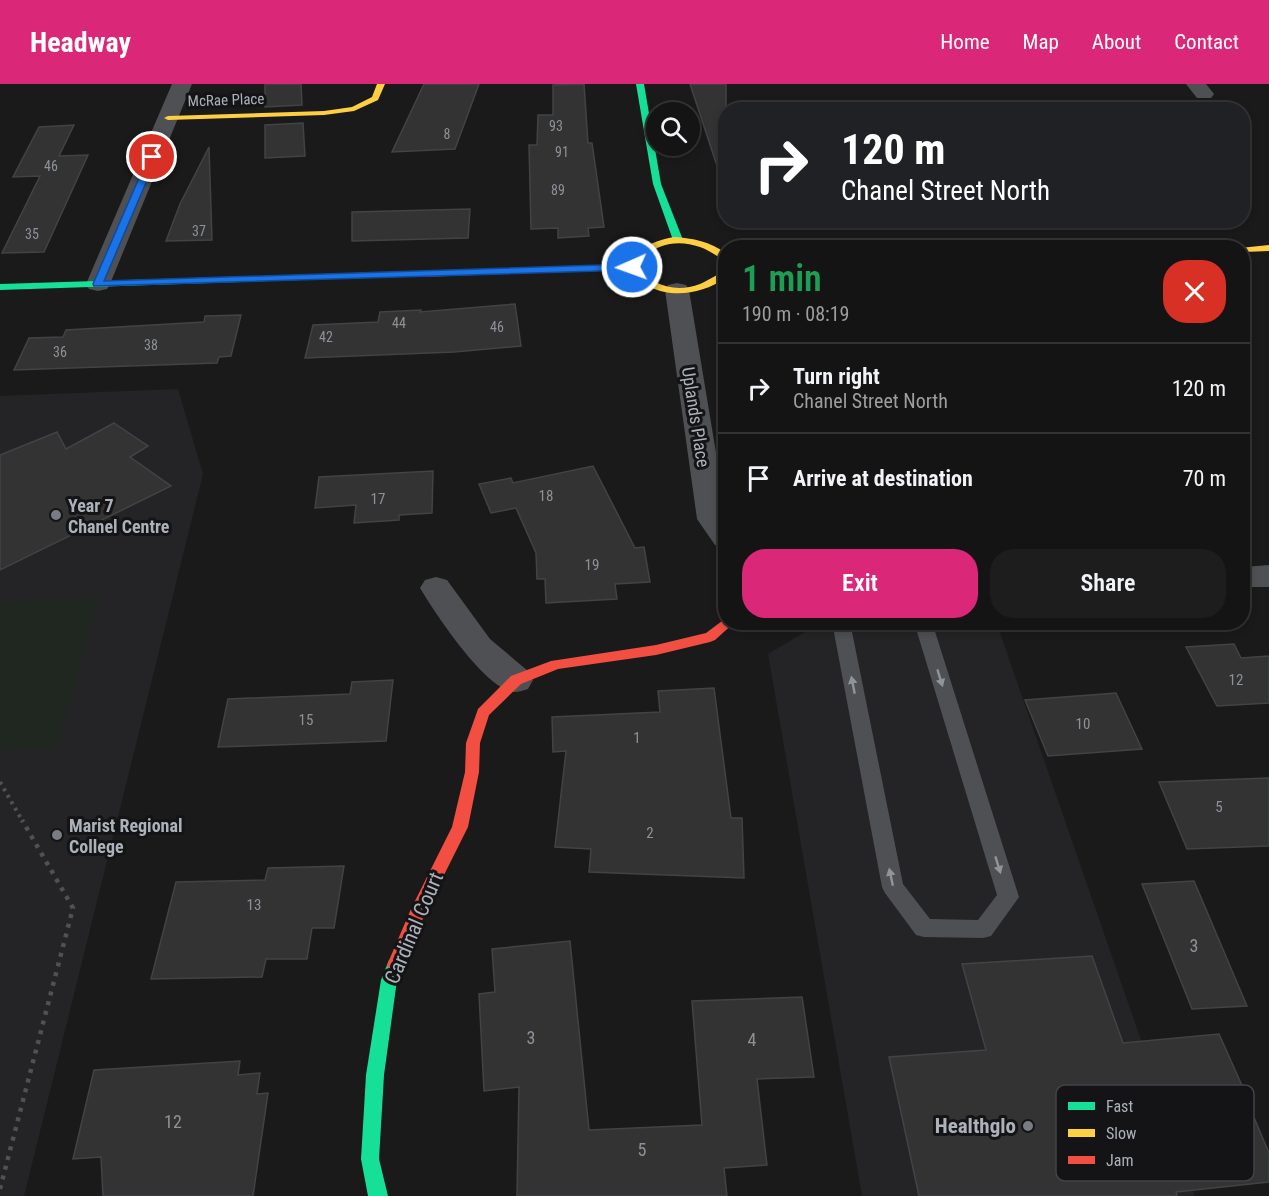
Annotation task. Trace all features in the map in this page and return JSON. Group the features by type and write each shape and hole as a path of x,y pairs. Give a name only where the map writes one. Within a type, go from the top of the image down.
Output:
{"street":[{"path":"98,284 182,84"},
{"name":"McRae Place","path":"168,118 324,113 354,109 375,98 381,84"},
{"path":"640,84 646,129 665,214 678,240"},
{"path":"718,251 705,244 678,240 649,245 633,259 632,267 641,280 651,285 677,290 706,287 718,281"},
{"path":"1250,249 1269,248"},
{"path":"0,287 632,267"},
{"name":"Uplands Place","path":"677,290 712,519 718,527"},
{"path":"1250,577 1269,576"},
{"path":"436,588 478,646 516,680"},
{"name":"Cardinal Court","path":"378,1196 370,1159 375,1075 389,980 419,909 460,827 472,772 473,743 483,713 516,680 556,664 656,650 710,637 719,630"}],"lane":[{"path":"843,630 893,887 924,928 983,929 1008,897 925,630"}],"path":[{"path":"0,782 73,908 0,1189"}],"shaded area":[{"name":"Marist Regional College","path":"178,389 203,474 24,1196 0,1196 0,396"},
{"path":"100,597 57,747 0,751 0,603"},
{"path":"808,630 999,630 1157,1085 1056,1085 1056,1181 1190,1181 1195,1196 862,1196 768,654"}],"building":[{"path":"265,84 301,84 302,105 265,107"},
{"path":"424,84 479,84 455,149 392,152"},
{"path":"584,84 588,143 592,143 604,227 588,228 589,236 558,238 558,228 531,229 529,145 537,145 538,115 553,115 553,85"},
{"path":"690,84 726,84 726,102 718,102 718,169 700,114 700,102 696,102"},
{"path":"303,123 305,156 265,158 265,125"},
{"path":"74,125 59,156 88,155 44,252 2,253 40,176 13,177 39,127"},
{"path":"209,147 212,240 166,241 180,204"},
{"path":"470,209 468,238 352,241 352,212"},
{"path":"515,304 521,346 454,352 305,358 313,325 378,322 380,312 421,310 420,312"},
{"path":"241,315 231,356 219,357 217,363 14,370 29,338 63,337 66,330 204,322 205,316"},
{"name":"Year 7 Chanel Centre","path":"114,423 148,446 130,457 171,486 0,570 0,455 57,432 66,449"},
{"path":"593,466 635,548 644,547 650,582 615,584 617,599 546,603 545,579 537,579 536,553 516,508 491,513 479,484 511,478 513,483"},
{"path":"433,471 432,513 399,515 399,520 354,523 356,505 315,508 319,477"},
{"path":"1234,644 1241,658 1269,656 1269,703 1217,706 1186,647"},
{"path":"393,680 386,741 218,747 228,699 350,694 352,682"},
{"path":"714,688 731,818 742,818 744,878 589,872 591,849 555,847 566,751 553,752 552,717 660,712 658,691"},
{"path":"1116,693 1142,749 1048,756 1025,700"},
{"path":"1269,778 1269,846 1187,849 1159,782"},
{"path":"344,866 334,928 312,928 307,959 266,959 262,977 151,979 176,882 265,880 268,868"},
{"path":"1194,881 1247,1006 1192,1009 1142,884"},
{"path":"570,941 589,1130 702,1125 692,1001 802,997 814,1077 757,1079 767,1165 724,1168 727,1196 517,1196 519,1087 484,1091 479,994 495,992 492,949"},
{"name":"Healthglo","path":"1092,956 1123,1043 1219,1034 1242,1085 1056,1085 1056,1181 1254,1181 1254,1117 1269,1153 1269,1182 1176,1192 1177,1196 919,1196 889,1057 986,1050 962,964"},
{"path":"240,1061 238,1075 260,1073 257,1094 268,1093 253,1196 103,1196 101,1157 73,1159 94,1070"}],"traffic: fast":[{"path":"640,84 657,184 678,240"},
{"path":"0,287 421,274"},
{"path":"378,1196 370,1159 375,1075 389,980 395,965"}],"traffic: slow":[{"path":"168,118 324,113 354,109 375,98 381,84"},
{"path":"718,252 702,244 688,241 661,242 649,247 639,255 631,267 651,285 676,291 702,287 718,279"},
{"path":"1250,249 1269,248"}],"traffic: jam":[{"path":"421,274 631,267"},
{"path":"395,965 419,909 460,827 472,772 473,743 483,713 516,680 556,664 656,650 710,637 719,630"}],"place":[{"name":"Year 7 Chanel Centre","path":"56,515"},
{"name":"Marist Regional College","path":"57,835"},
{"name":"Healthglo","path":"1028,1126"}],"route":[{"path":"152,157 98,284 632,267"}]}
